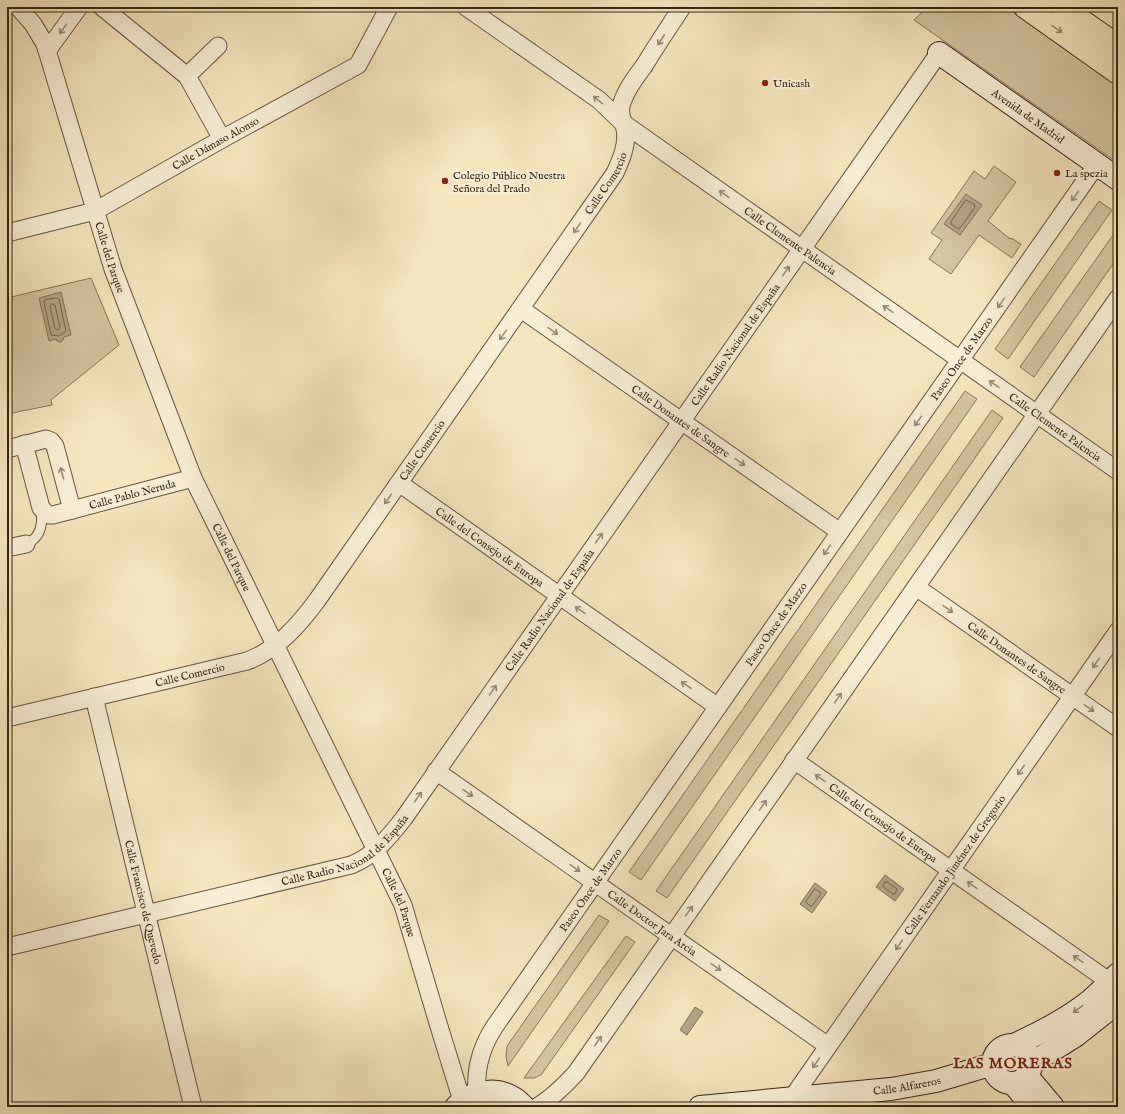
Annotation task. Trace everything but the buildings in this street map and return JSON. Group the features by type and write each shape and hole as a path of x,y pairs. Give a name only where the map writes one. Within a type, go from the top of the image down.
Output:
{"main road":[{"path":"1025,7 1118,73"},
{"path":"1062,7 1118,46"}],"street":[{"name":"Calle del Parque","path":"18,7 37,31 47,52 113,269 193,478 403,904 438,1023 465,1100"},
{"path":"47,52 79,7"},
{"path":"102,7 187,76 222,139"},
{"name":"Calle Dámaso Alonso","path":"7,233 95,211 222,139 358,65 389,7"},
{"name":"Calle Clemente Palencia","path":"466,7 599,100 623,123 1118,471"},
{"name":"Calle Comercio","path":"7,718 247,661 258,657 276,646 297,626 310,610 615,173 625,142 625,129 620,112 625,94 682,7"},
{"path":"187,76 218,46"},
{"name":"Avenida de Madrid","path":"938,53 1118,179"},
{"name":"Calle Radio Nacional de España","path":"7,947 350,865 366,857 376,849 395,829 436,771 938,53"},
{"name":"Paseo Once de Marzo","path":"465,1100 476,1077 478,1062 488,1036 1097,164"},
{"path":"537,1107 553,1096 576,1073 1118,298"},
{"name":"Calle Donantes de Sangre","path":"521,309 840,532"},
{"path":"7,449 46,439 54,443 72,510"},
{"path":"24,444 41,508"},
{"name":"Calle Pablo Neruda","path":"41,508 50,516 193,478"},
{"name":"Calle del Consejo de Europa","path":"399,483 718,707"},
{"path":"7,548 26,544"},
{"name":"Calle Donantes de Sangre","path":"916,587 1118,728"},
{"name":"Calle Fernando Jiménez de Gregorio","path":"792,1098 1118,631"},
{"name":"Calle Francisco de Quevedo","path":"94,697 193,1107"},
{"name":"Calle del Consejo de Europa","path":"794,760 951,870 1114,978"},
{"name":"Calle Doctor Jara Arcia","path":"436,771 828,1046"},
{"path":"1114,978 1091,1000 1074,1013 1016,1044 1008,1044 1001,1047 994,1056 993,1069 999,1078 1008,1083 1024,1074 1118,1002"},
{"path":"1016,1044 1026,1050 1030,1056 1024,1074 1032,1107"},
{"name":"Calle Alfareros","path":"700,1107 902,1088 936,1081 993,1064"},
{"path":"1024,1074 1053,1107"},
{"path":"465,1100 485,1091 502,1093 516,1100 524,1107"}],"lane":[{"path":"26,544 36,538 41,529 41,508"}],"shaded area":[{"path":"914,7 1006,7 1118,86 1118,163 914,20 922,12"},
{"path":"994,166 1016,182 988,221 1010,239 1011,238 1021,244 1012,258 979,235 951,274 929,259 942,240 931,233 974,171 985,179"},
{"path":"1099,201 1112,210 1008,359 995,349"},
{"path":"1118,228 1118,257 1034,377 1020,367"},
{"path":"91,278 119,345 51,400 52,405 7,414 7,298"},
{"path":"965,391 977,399 641,880 629,872"},
{"path":"992,410 1003,418 667,898 656,891"},
{"path":"599,915 609,921 508,1066 506,1056 507,1046"},
{"path":"626,936 635,942 541,1075 534,1078 524,1078"}],"water":[{"path":"966,194 982,205 960,235 944,224"},
{"path":"61,292 71,335 64,337 61,342 58,342 56,339 49,341 39,298"},
{"path":"885,875 904,889 895,901 876,887"},
{"path":"815,883 827,892 812,913 800,904"},
{"path":"695,1007 703,1012 687,1035 680,1030"}],"place":[{"name":"Unicash","path":"765,83"},
{"name":"La spezia","path":"1057,173"},
{"name":"Colegio Público Nuestra Señora del Prado","path":"445,181"}],"district":[{"name":"LAS MORERAS","path":"1013,1063"}]}
